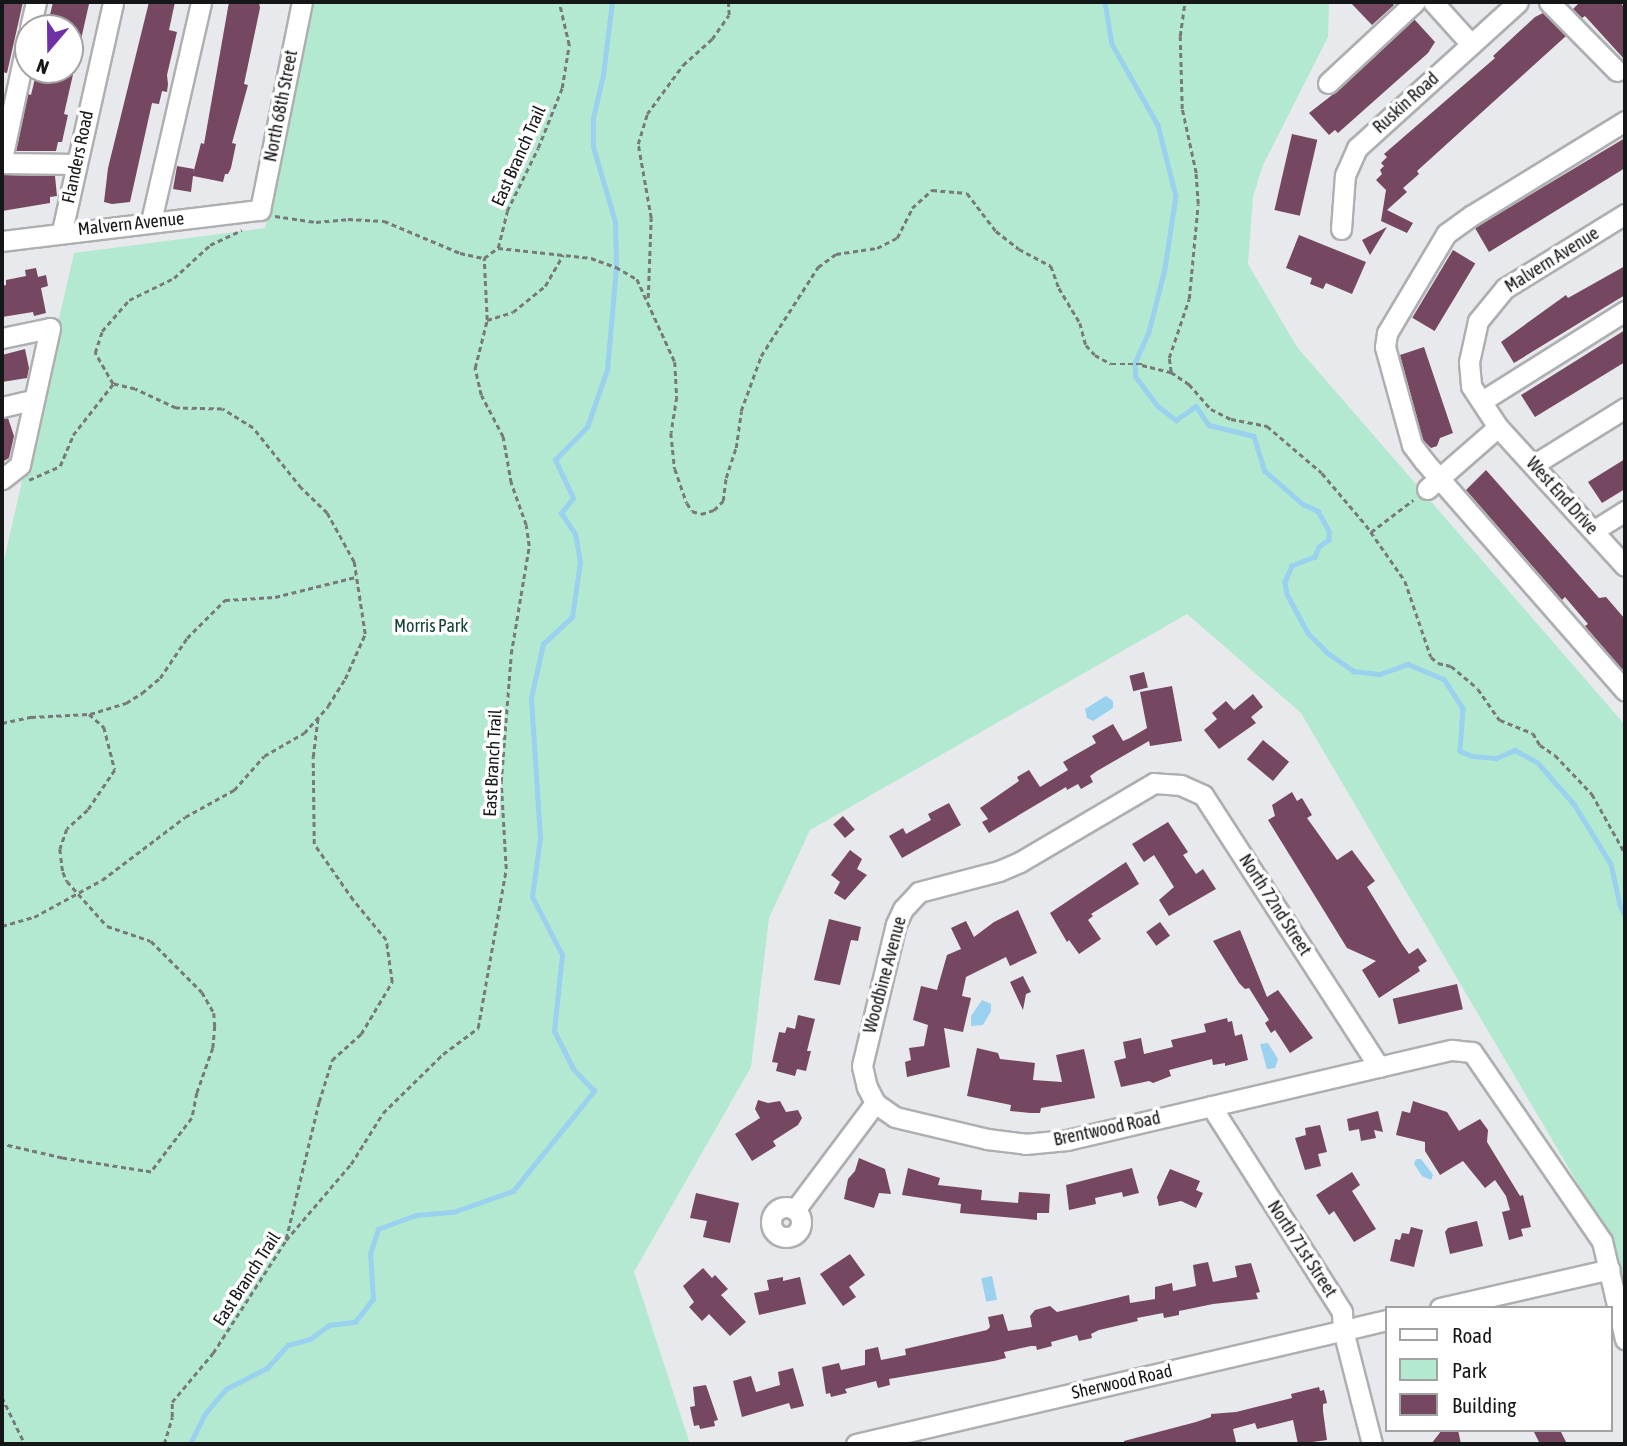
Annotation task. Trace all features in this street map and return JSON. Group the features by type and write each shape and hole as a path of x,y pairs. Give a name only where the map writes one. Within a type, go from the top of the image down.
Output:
{"street":[{"name":"Flanders Road","path":"62,231 113,2"},
{"path":"151,221 201,2"},
{"name":"North 68th Street","path":"261,217 302,2"},
{"path":"1328,83 1415,2"},
{"path":"1433,2 1471,44"},
{"name":"Ruskin Road","path":"1341,229 1345,175 1357,148 1518,2"},
{"path":"1549,2 1617,71"},
{"path":"18,84 2,161 76,164"},
{"path":"1625,121 1472,215 1446,234 1387,333 1387,360 1412,445 1433,483 1625,691"},
{"name":"Malvern Avenue","path":"1498,427 1471,386 1469,362 1478,321 1490,303 1505,288 1625,214"},
{"name":"Malvern Avenue","path":"2,241 151,221 261,217"},
{"path":"1482,401 1625,311"},
{"path":"2,338 50,328 20,465 2,479"},
{"path":"2,407 33,400"},
{"path":"1534,465 1625,408"},
{"path":"1433,483 1498,427"},
{"name":"West End Drive","path":"1498,427 1625,566"},
{"path":"1593,531 1625,511"},
{"name":"North 72nd Street","path":"1145,787 1154,783 1181,785 1203,795 1379,1067"},
{"name":"Woodbine Avenue","path":"875,1103 867,1087 862,1066 896,924 903,909 919,892 999,871 1020,862 1145,787"},
{"name":"Brentwood Road","path":"875,1103 895,1117 988,1139 1025,1144 1067,1140 1452,1050 1472,1052 1602,1241 1610,1269"},
{"path":"795,1210 875,1103"},
{"name":"North 71st Street","path":"1211,1106 1342,1312 1343,1330 1372,1444"},
{"path":"1449,1306 1610,1269 1625,1339"},
{"name":"Sherwood Road","path":"856,1444 1386,1320"}],"path":[{"name":"East Branch Trail","path":"498,248 507,211 538,148 562,88 569,45 559,2"},
{"path":"648,304 651,218 638,144 647,114 683,65 712,39 729,15 728,2"},
{"path":"1171,372 1169,358 1189,299 1198,204 1196,173 1182,109 1180,36 1185,2"},
{"path":"2,926 34,918 102,880 186,817 234,790 264,757 304,733 318,717 345,679 365,634 354,562 327,513 301,488 253,428 222,409 176,408 135,389 113,384 104,374 95,353 102,331 129,300 174,278 210,244 261,217 316,222 348,219 384,221 460,253 484,258 498,248 540,255 563,254 591,258 637,279 645,290 648,304 674,362 677,397 671,433 675,469 687,503 692,511 701,514 714,510 723,500 726,478 736,448 741,411 761,356 818,267 836,254 877,248 897,237 912,208 932,190 967,193 996,231 1019,249 1051,266 1059,288 1080,323 1086,345 1095,355 1111,364 1136,365 1171,372 1189,384 1211,409 1231,419 1267,426 1284,438 1338,489 1349,509 1371,532 1405,581 1431,657 1438,663 1451,666 1478,689 1500,720 1533,733 1540,745 1555,755 1592,794 1625,853"},
{"path":"486,320 513,312 545,286 563,254"},
{"name":"East Branch Trail","path":"164,1444 172,1417 172,1402 213,1353 286,1240 351,1164 383,1113 443,1054 478,1028 506,869 501,782 511,654 529,546 503,437 481,395 475,368 486,320 484,258"},
{"path":"1136,365 1143,364"},
{"path":"33,479 61,466 74,435 113,384"},
{"path":"1371,532 1433,483"},
{"path":"2,723 32,717 89,714 126,703 160,678 187,638 225,600 275,597 356,577"},
{"path":"2,1144 62,1158 151,1172 192,1118 213,1048 214,1013 202,992 150,941 107,926 67,881 60,849 67,829 88,810 115,770 104,727 89,714"},
{"path":"286,1240 318,1102 332,1060 361,1034 393,982 386,940 340,883 314,844 313,757 318,717"},
{"path":"2,1397 25,1444"}],"green space":[{"name":"Morris Park","path":"314,2 1329,2 1328,37 1263,165 1253,197 1248,264 1297,347 1625,725 1625,1298 1611,1240 1301,713 1187,614 810,830 769,918 751,1067 634,1272 690,1444 2,1444 2,569 74,253 265,228"}],"water":[{"path":"1106,696 1113,701 1113,708 1093,721 1087,718 1085,709"},
{"path":"982,1000 991,1004 991,1011 983,1025 971,1026 971,1016"},
{"path":"1268,1043 1278,1059 1275,1068 1267,1069 1260,1044"},
{"path":"1416,1159 1421,1159 1433,1175 1431,1180 1422,1176 1414,1164"},
{"path":"992,1276 997,1299 986,1302 981,1278"}],"building":[{"path":"2,2 23,2 20,14 14,14 14,42 7,73 2,72"},
{"path":"53,2 89,4 84,26 84,14 50,14"},
{"path":"149,2 175,2 169,30 177,32 167,75 167,92 162,91 159,104 152,103 130,202 112,204 104,202 108,168"},
{"path":"229,2 259,2 260,8 244,84 248,85 232,143 236,144 231,168 228,174 225,174 223,182 193,176 191,192 173,189 177,166 194,169 193,174 201,143 204,144"},
{"path":"1350,2 1391,2 1394,5 1372,25"},
{"path":"1580,2 1620,2 1625,8 1625,60 1585,16 1582,18 1573,9"},
{"path":"1543,13 1566,36 1417,171 1419,174 1403,188 1407,192 1387,210 1413,223 1407,233 1381,221 1386,190 1376,180 1382,174 1380,170 1384,166 1381,163 1387,157 1384,154 1495,58 1493,56 1535,17"},
{"path":"1414,19 1435,42 1428,53 1338,133 1335,130 1329,135 1309,113 1336,92"},
{"path":"34,84 71,84 64,114 68,115 62,142 58,142 56,151 16,151 28,94 31,95"},
{"path":"1292,134 1317,140 1300,216 1274,210"},
{"path":"1625,138 1625,168 1489,252 1475,228"},
{"path":"2,175 55,176 57,196 50,197 50,203 2,211"},
{"path":"1387,227 1370,255 1362,240"},
{"path":"1299,235 1366,262 1352,294 1326,283 1323,289 1310,284 1312,278 1286,268"},
{"path":"1453,250 1475,263 1435,331 1412,318"},
{"path":"1625,266 1625,295 1514,363 1501,342 1566,295 1568,298"},
{"path":"36,268 38,277 46,275 48,286 41,288 46,313 34,316 33,312 2,317 2,286 6,285 6,280 26,276 25,270"},
{"path":"1625,330 1625,362 1535,417 1521,395"},
{"path":"1424,347 1453,433 1440,438 1437,446 1431,448 1423,440 1400,355"},
{"path":"25,349 29,368 27,378 2,382 2,355"},
{"path":"8,418 14,436 9,458 2,462 2,419"},
{"path":"1625,459 1625,489 1602,503 1588,482"},
{"path":"1486,470 1599,598 1606,597 1625,619 1625,673 1585,626 1588,624 1565,597 1562,600 1466,490"},
{"path":"1144,672 1148,688 1133,691 1129,676"},
{"path":"1172,686 1182,741 1150,746 1149,741 1097,771 1090,776 1093,782 1081,789 1078,784 1067,790 1066,787 989,833 982,822 988,819 980,808 1019,781 1017,777 1029,770 1040,787 1068,770 1063,762 1096,743 1092,736 1113,724 1123,741 1130,738 1147,728 1140,692"},
{"path":"1253,694 1263,707 1251,717 1256,723 1219,749 1204,730 1217,719 1212,713 1226,701 1234,710"},
{"path":"1263,740 1289,762 1273,781 1247,759"},
{"path":"1292,792 1297,801 1302,798 1312,815 1307,818 1337,860 1352,850 1375,881 1367,887 1402,944 1409,954 1418,948 1427,961 1418,967 1420,971 1379,998 1362,970 1376,961 1347,948 1268,820 1275,816 1272,805"},
{"path":"949,803 961,825 902,858 889,836 903,828 906,834 931,820 928,814"},
{"path":"843,816 855,830 845,838 833,825"},
{"path":"1168,822 1188,852 1183,855 1196,874 1203,869 1216,889 1169,916 1159,900 1174,887 1154,855 1144,862 1132,844"},
{"path":"850,850 862,859 857,869 867,875 845,900 834,893 840,882 831,875"},
{"path":"1126,862 1139,884 1091,914 1093,916 1088,920 1101,939 1079,954 1069,940 1067,942 1050,913"},
{"path":"1018,910 1037,953 1010,966 1006,957 966,977 962,996 971,998 963,1032 944,1028 950,1067 907,1077 905,1062 911,1060 909,1048 924,1046 928,1025 913,1020 921,986 937,990 947,955 961,949 951,928 966,921 974,937 994,922"},
{"path":"829,919 861,927 858,941 851,940 840,985 814,980"},
{"path":"1160,922 1170,936 1156,946 1146,932"},
{"path":"1240,930 1267,997 1278,990 1313,1038 1290,1053 1275,1030 1271,1033 1265,1023 1269,1020 1249,988 1245,989 1239,983 1213,941"},
{"path":"1023,976 1031,992 1026,994 1023,1010 1010,982"},
{"path":"1457,984 1463,1009 1399,1024 1393,999"},
{"path":"798,1015 815,1019 807,1051 811,1051 806,1071 797,1069 795,1076 776,1071 778,1063 772,1062 779,1032 785,1033 787,1027 795,1029"},
{"path":"1227,1018 1228,1022 1232,1021 1235,1036 1242,1034 1248,1060 1225,1066 1225,1063 1213,1065 1212,1059 1169,1070 1171,1076 1153,1083 1149,1081 1121,1087 1114,1061 1126,1058 1123,1042 1141,1038 1144,1054 1173,1047 1171,1040 1206,1032 1204,1024"},
{"path":"977,1048 998,1053 1000,1059 1035,1063 1033,1080 1062,1082 1056,1055 1084,1049 1095,1098 1041,1108 1040,1113 1030,1113 1010,1111 1011,1105 967,1096"},
{"path":"758,1100 768,1103 780,1101 786,1112 798,1110 802,1118 798,1125 773,1141 776,1146 752,1161 735,1134 760,1118 755,1109"},
{"path":"1413,1101 1447,1112 1459,1131 1480,1119 1488,1130 1487,1142 1520,1196 1523,1195 1531,1227 1521,1229 1523,1236 1509,1240 1502,1212 1510,1210 1506,1196 1495,1180 1485,1188 1463,1161 1440,1175 1425,1151 1425,1142 1396,1135 1402,1111 1410,1113"},
{"path":"1378,1111 1383,1132 1374,1130 1376,1138 1361,1141 1359,1129 1349,1131 1347,1119"},
{"path":"1320,1125 1327,1152 1318,1154 1321,1166 1305,1170 1295,1138 1306,1135 1305,1128"},
{"path":"859,1158 885,1169 891,1194 879,1193 874,1208 844,1199 848,1179 855,1171"},
{"path":"908,1168 940,1178 938,1185 982,1190 981,1200 1018,1203 1019,1192 1050,1194 1049,1213 1037,1213 1037,1220 960,1213 961,1204 902,1195"},
{"path":"1132,1168 1139,1193 1123,1197 1122,1192 1095,1198 1096,1204 1069,1210 1066,1185"},
{"path":"1170,1169 1200,1181 1196,1190 1203,1193 1196,1208 1181,1201 1159,1206 1157,1197"},
{"path":"1352,1172 1360,1185 1352,1191 1376,1229 1354,1242 1334,1211 1329,1215 1316,1195"},
{"path":"696,1193 739,1203 730,1243 703,1237 707,1221 690,1218"},
{"path":"1477,1221 1483,1246 1450,1254 1445,1232 1448,1228"},
{"path":"1411,1227 1423,1230 1414,1267 1390,1261 1395,1239 1400,1240 1402,1233 1409,1234"},
{"path":"850,1254 865,1275 849,1287 856,1297 843,1306 820,1274"},
{"path":"1208,1262 1213,1282 1237,1277 1235,1266 1251,1263 1260,1292 1256,1293 1258,1299 1213,1304 1179,1311 1179,1315 1164,1318 1163,1313 1137,1318 1138,1321 1099,1330 1091,1334 1092,1338 1079,1341 1077,1335 1051,1342 1052,1346 1037,1350 1036,1346 1031,1346 1004,1352 1006,1358 994,1361 889,1379 890,1385 878,1388 876,1381 845,1389 847,1393 831,1397 830,1393 826,1394 822,1367 839,1363 841,1370 865,1365 865,1350 878,1347 881,1360 906,1355 905,1349 987,1330 990,1327 988,1317 1003,1314 1008,1331 1032,1327 1030,1316 1035,1310 1050,1306 1057,1312 1129,1295 1130,1303 1155,1299 1155,1287 1172,1283 1173,1291 1196,1286 1193,1265"},
{"path":"703,1268 712,1278 715,1275 728,1289 721,1295 746,1322 730,1336 709,1314 702,1321 689,1307 694,1302 683,1286"},
{"path":"783,1277 783,1281 800,1277 806,1304 759,1315 754,1293 769,1290 767,1280"},
{"path":"793,1368 804,1406 791,1409 789,1403 742,1417 733,1381 751,1376 756,1392 780,1385 778,1372"},
{"path":"706,1385 718,1420 714,1421 715,1426 700,1429 699,1425 694,1426 690,1407 695,1406 693,1387"},
{"path":"1319,1387 1320,1391 1324,1390 1327,1403 1323,1404 1323,1411 1327,1440 1298,1444 1293,1420 1257,1429 1255,1423 1233,1429 1236,1442 1225,1444 1124,1444 1124,1441 1211,1417 1211,1414 1236,1412 1292,1398 1291,1394"},
{"path":"1440,1432 1458,1432 1461,1444 1431,1444"},
{"path":"1534,1432 1561,1432 1567,1444 1540,1444"}],"waterway":[{"path":"190,1444 204,1415 226,1389 267,1368 288,1345 310,1339 329,1325 355,1322 373,1299 370,1254 378,1229 416,1215 453,1212 513,1191 594,1091 573,1069 554,1031 562,955 532,897 540,838 531,698 543,644 572,617 580,562 575,534 561,513 573,498 555,460 587,427 607,370 616,267 615,222 593,147 593,118 603,75 612,2"},
{"path":"1105,2 1112,44 1158,125 1176,196 1165,269 1149,332 1135,364 1136,377 1158,406 1176,420 1196,406 1209,425 1254,436 1265,471 1303,504 1318,511 1329,531 1329,540 1319,547 1315,557 1292,566 1285,582 1287,594 1308,633 1328,653 1354,671 1380,674 1408,664 1444,679 1463,708 1460,751 1472,756 1496,758 1515,750 1538,763 1574,804 1611,864 1620,905 1625,915"}]}
